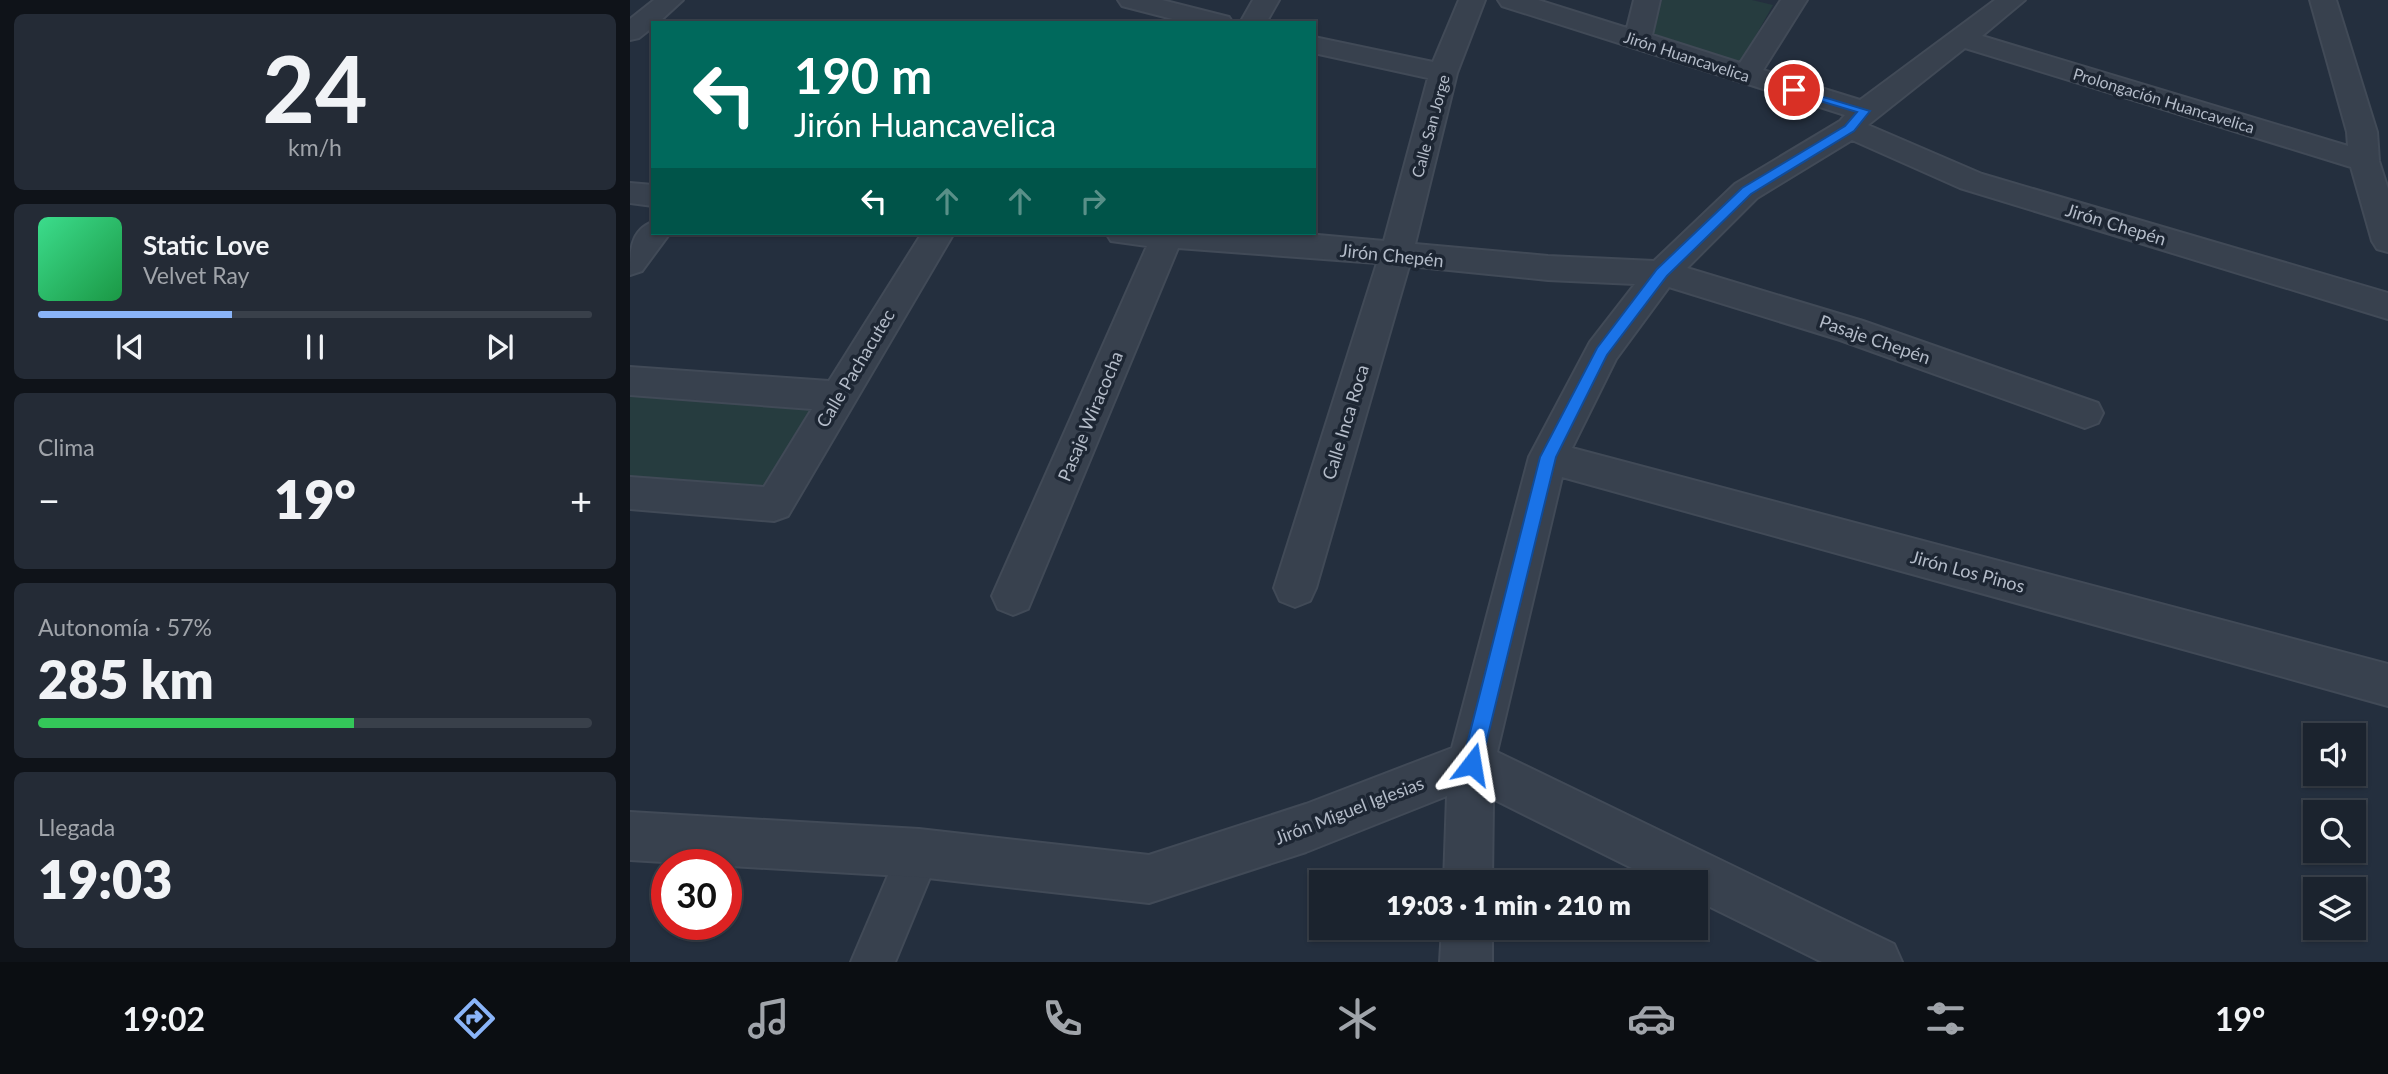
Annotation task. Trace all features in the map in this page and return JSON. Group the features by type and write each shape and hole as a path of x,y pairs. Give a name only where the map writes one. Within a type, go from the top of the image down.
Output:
{"street":[{"path":"635,19 670,0"},
{"path":"1131,0 1212,21"},
{"path":"1254,21 1266,0"},
{"name":"Calle San Jorge","path":"1396,256 1443,73 1472,0"},
{"name":"Jirón Huancavelica","path":"1511,0 1746,75 1857,120"},
{"path":"1637,41 1647,0"},
{"path":"1468,870 1472,764 1548,457 1602,352 1662,273 1746,191 1857,120 2012,0"},
{"path":"2323,0 2372,143 2388,241"},
{"path":"1746,75 1790,1"},
{"name":"Prolongación Huancavelica","path":"1964,39 2372,143"},
{"path":"1316,44 1443,73"},
{"name":"Jirón Chepén","path":"1857,120 1971,181 2388,306"},
{"path":"630,193 651,196"},
{"path":"630,263 652,235"},
{"name":"Calle Pachacutec","path":"630,493 774,504 937,235"},
{"name":"Jirón Chepén","path":"1152,235 1269,237 1396,256 1548,268 1662,273"},
{"name":"Pasaje Wiracocha","path":"1013,596 1167,236"},
{"name":"Calle Inca Roca","path":"1294,588 1396,256"},
{"name":"Pasaje Chepén","path":"1662,273 1851,330 2085,413"},
{"path":"630,381 837,396"},
{"name":"Jirón Los Pinos","path":"1548,457 2388,685"},
{"path":"1472,764 1822,949 1876,962"},
{"name":"Jirón Miguel Iglesias","path":"630,836 919,853 1149,879 1307,828 1472,764"},
{"path":"873,962 919,853"},
{"path":"1466,962 1467,940"}],"green space":[{"path":"1662,0 1752,0 1773,5 1741,62 1651,36"},
{"path":"630,393 817,404 768,490 630,479"}],"route":[{"path":"1472,764 1548,457 1602,352 1662,273 1746,191 1850,128 1864,111 1794,90"}]}
